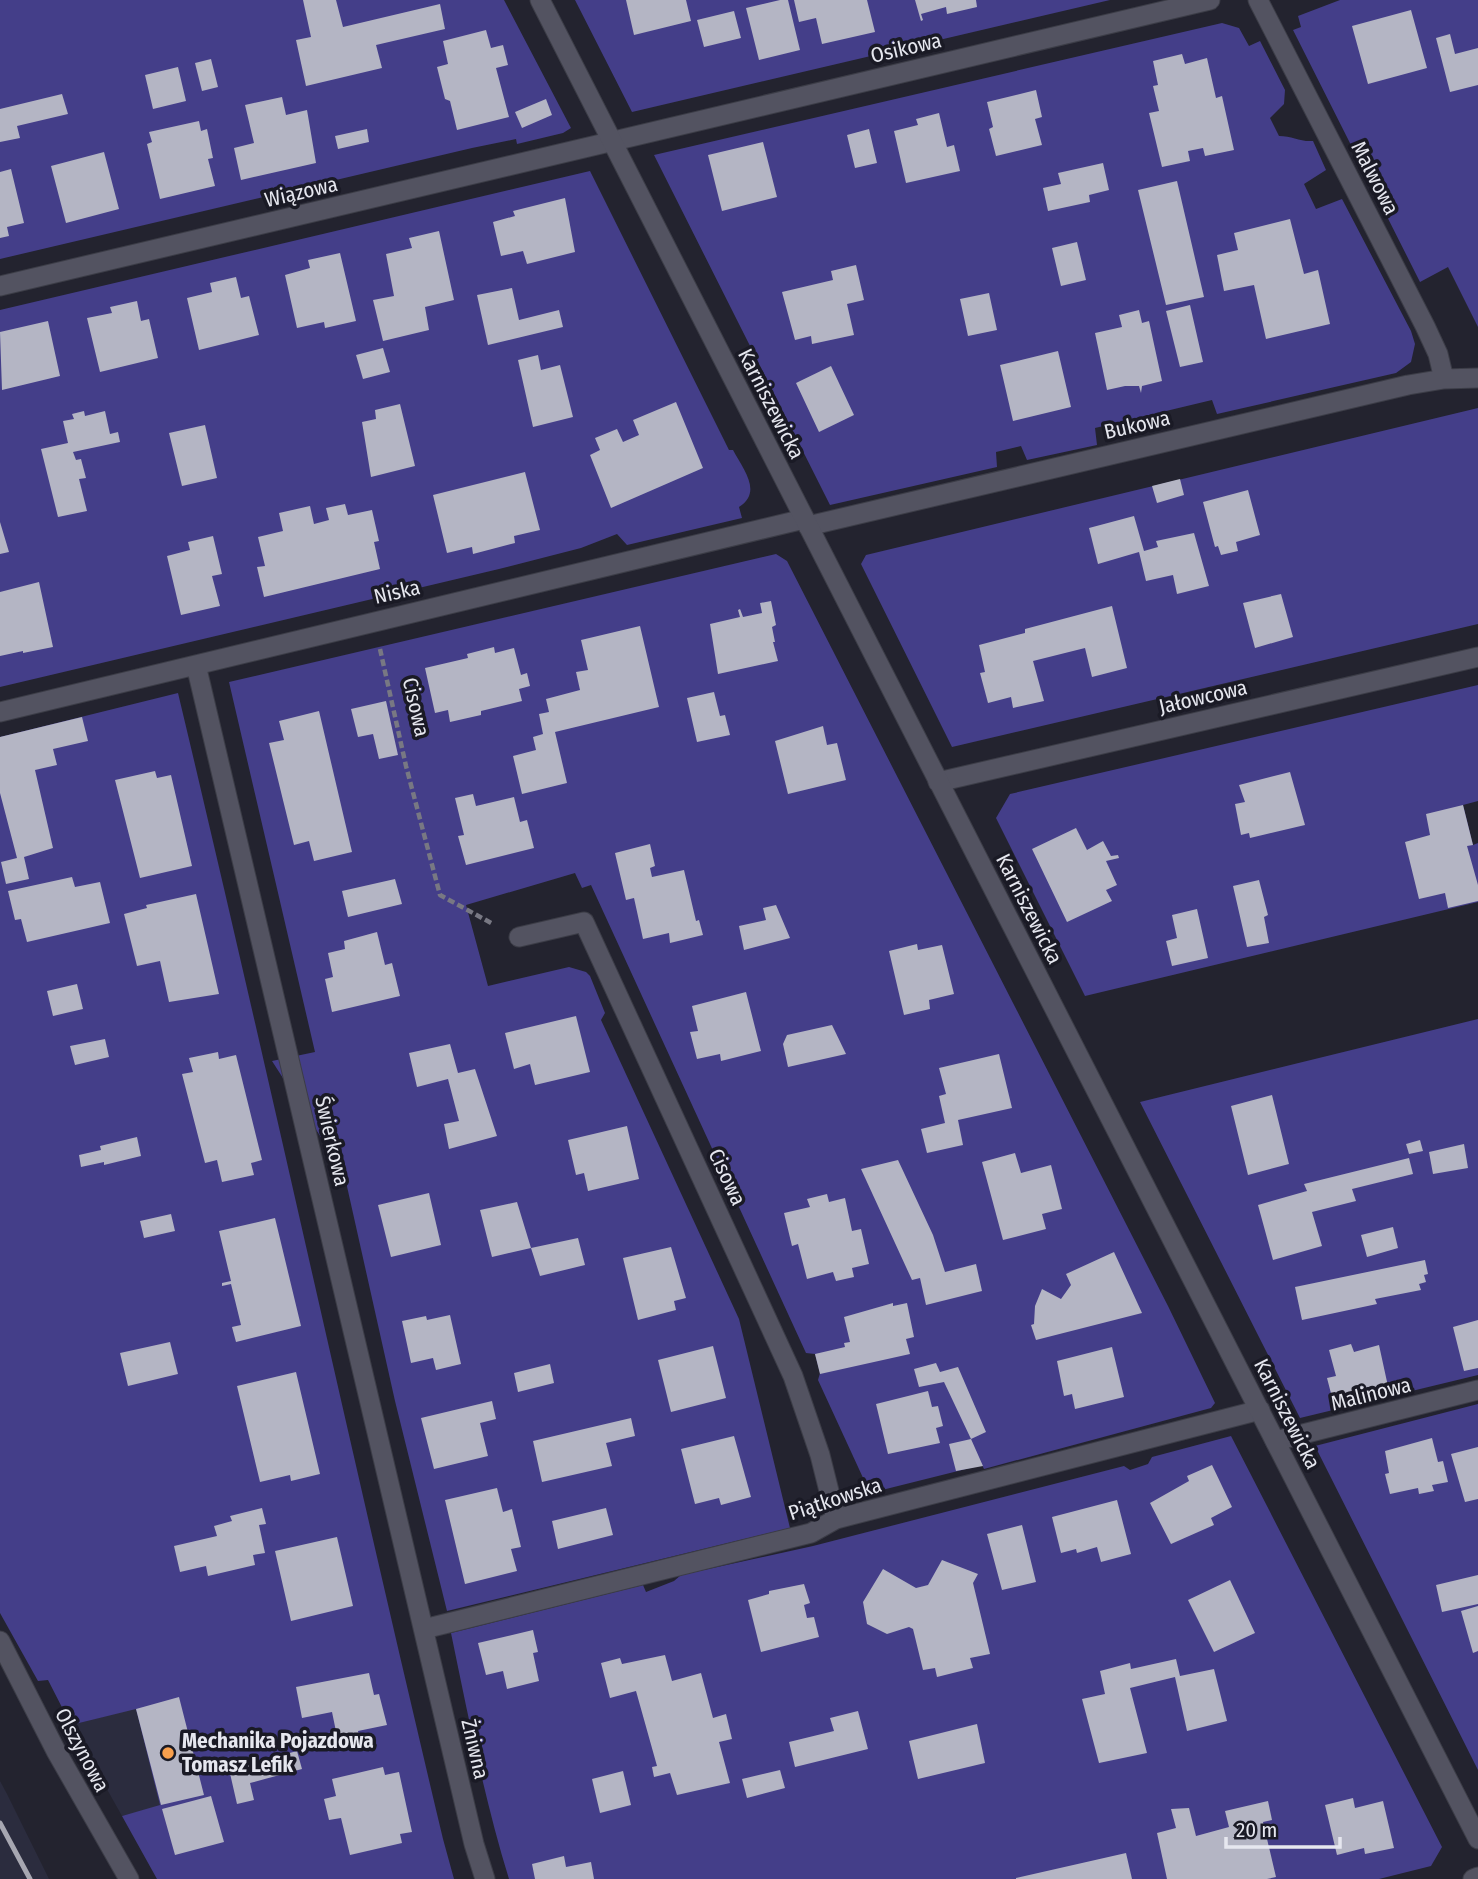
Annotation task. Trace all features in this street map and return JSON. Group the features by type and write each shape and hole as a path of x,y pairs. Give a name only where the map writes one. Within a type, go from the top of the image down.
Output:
{"street":[{"name":"Karniszewicka","path":"540,0 1478,1839"},
{"name":"Osikowa","path":"612,142 1210,0"},
{"name":"Malwowa","path":"1258,0 1425,326 1438,354 1444,379"},
{"name":"Wiązowa","path":"0,286 612,142"},
{"name":"Bukowa","path":"806,522 1408,385 1444,379 1478,378"},
{"name":"Niska","path":"0,712 373,621 806,522"},
{"name":"Jałowcowa","path":"938,782 1478,657"},
{"name":"Świerkowa","path":"197,665 424,1629"},
{"name":"Cisowa","path":"519,937 584,922 793,1376 820,1455 836,1520"},
{"name":"Malinowa","path":"1276,1441 1478,1390"},
{"name":"Piątkowska","path":"424,1629 811,1533 836,1520 1260,1410"},
{"name":"Żniwna","path":"424,1629 474,1844 485,1879"},
{"name":"Olszynowa","path":"0,1641 56,1751 128,1879"}],"path":[{"name":"Cisowa","path":"373,621 406,766 440,895 467,910"}],"shaded area":[{"path":"0,0 504,0 571,128 563,133 517,144 516,139 472,148 0,259"},
{"path":"575,0 1110,0 632,112"},
{"path":"1340,0 1478,0 1478,327 1448,267 1420,282 1293,30 1301,27 1298,16"},
{"path":"1222,23 1239,28 1249,46 1260,41 1285,90 1284,104 1270,118 1279,136 1313,141 1326,170 1304,184 1316,209 1342,199 1411,331 1415,344 1411,362 1396,373 1217,414 1212,400 1095,428 1097,445 1027,460 1021,446 996,452 997,467 830,505 654,155"},
{"path":"590,171 729,450 733,450 746,472 750,494 739,507 742,518 627,545 617,534 581,548 499,569 0,687 0,310"},
{"path":"1478,408 1478,624 952,747 861,564 866,555"},
{"path":"776,554 787,561 1215,1403 1211,1408 984,1469 982,1465 870,1493 818,1380 820,1373 815,1354 806,1353 591,885 582,888 575,873 466,905 488,986 569,967 586,972 590,976 605,1013 601,1020 739,1319 790,1528 447,1611 395,1401 344,1173 272,1061 315,1052 229,682"},
{"path":"1478,685 1478,801 1463,805 1473,845 1478,843 1478,902 1085,996 996,818 1010,794"},
{"path":"178,693 409,1696 454,1879 157,1879 122,1816 160,1805 136,1709 71,1725 48,1680 38,1681 0,1613 0,737"},
{"path":"1478,1019 1478,1375 1300,1418 1140,1102"},
{"path":"1478,1404 1478,1770 1315,1446"},
{"path":"1231,1436 1442,1847 1431,1866 1379,1879 509,1879 484,1787 451,1633 643,1585 646,1592 674,1581 681,1575 813,1546 1124,1466 1130,1470 1148,1464 1152,1457"},
{"path":"179,1697 204,1795 122,1816 71,1725"},
{"path":"0,1781 7,1794 49,1879 0,1879"}],"building":[{"path":"303,0 336,0 343,27 440,4 445,29 376,45 382,68 306,86 296,40 311,37"},
{"path":"626,0 686,0 691,21 634,35"},
{"path":"788,0 800,50 759,60 746,8"},
{"path":"794,0 867,0 875,32 822,44 816,18 799,22"},
{"path":"915,0 976,0 977,7 947,14 946,7 921,14 921,21"},
{"path":"1411,10 1427,68 1368,84 1352,26"},
{"path":"734,11 741,38 704,47 697,20"},
{"path":"486,30 491,48 503,45 508,65 496,68 509,117 457,130 450,101 445,99 437,67 448,64 443,41"},
{"path":"1450,34 1455,54 1478,48 1478,85 1450,92 1436,38"},
{"path":"1182,54 1185,64 1207,58 1216,98 1222,96 1234,150 1205,156 1203,148 1188,151 1190,161 1162,167 1149,113 1159,111 1153,86 1158,85 1153,61"},
{"path":"211,59 218,87 202,91 195,63"},
{"path":"178,67 186,101 153,109 145,75"},
{"path":"1036,90 1042,117 1035,119 1042,145 996,156 989,129 993,127 987,102"},
{"path":"62,94 68,114 17,126 20,138 0,142 0,109"},
{"path":"282,97 286,115 307,110 316,163 241,180 234,148 254,143 245,105"},
{"path":"546,99 552,115 522,128 515,112"},
{"path":"939,113 947,147 954,145 960,171 906,183 894,131 918,125 916,119"},
{"path":"199,121 201,131 207,129 213,158 208,159 215,186 160,199 147,144 152,142 149,132"},
{"path":"367,129 369,142 338,149 335,136"},
{"path":"869,129 877,163 855,168 847,135"},
{"path":"763,142 777,197 722,211 708,155"},
{"path":"104,152 119,209 66,223 51,166"},
{"path":"1103,163 1109,190 1089,195 1090,202 1048,211 1043,188 1061,184 1058,173"},
{"path":"11,169 24,223 7,227 9,236 0,238 0,172"},
{"path":"1177,181 1204,297 1166,305 1138,190"},
{"path":"565,198 575,252 527,264 523,251 501,256 493,222 515,216 513,211"},
{"path":"1290,219 1304,274 1318,270 1330,324 1266,339 1254,285 1224,291 1217,255 1238,250 1234,233"},
{"path":"439,231 454,300 425,307 429,330 383,341 373,300 394,296 386,254 412,248 409,238"},
{"path":"1077,242 1086,280 1061,286 1052,248"},
{"path":"340,253 356,321 325,328 324,322 297,328 285,275 310,268 308,260"},
{"path":"856,265 864,300 847,304 854,335 812,344 811,336 795,340 782,292 833,280 831,271"},
{"path":"236,277 241,298 249,296 259,335 199,350 187,298 212,292 210,283"},
{"path":"512,288 519,320 559,310 563,327 488,345 477,295"},
{"path":"989,293 997,330 968,336 960,299"},
{"path":"137,301 141,321 149,319 158,358 100,372 87,318 112,313 110,307"},
{"path":"1190,305 1203,362 1180,367 1166,311"},
{"path":"1139,310 1142,323 1149,321 1162,381 1142,386 1141,393 1139,386 1107,390 1095,333 1122,327 1119,315"},
{"path":"48,321 60,376 2,390 0,332"},
{"path":"383,348 390,372 363,379 356,355"},
{"path":"1058,351 1071,407 1013,421 1000,365"},
{"path":"538,355 541,370 560,365 573,417 533,427 518,360"},
{"path":"831,366 854,415 819,432 796,383"},
{"path":"676,402 703,468 611,508 590,455 600,450 595,438 617,429 623,442 639,435 633,420"},
{"path":"400,404 415,466 371,477 362,422 376,419 375,410"},
{"path":"84,411 85,416 105,411 110,434 118,432 120,442 73,452 76,460 81,459 86,478 79,479 87,511 58,517 41,449 68,443 63,421 74,419 72,414"},
{"path":"205,425 217,478 182,486 169,433"},
{"path":"525,472 540,530 514,536 515,543 473,554 472,547 447,553 433,495"},
{"path":"1180,479 1184,495 1157,503 1152,486"},
{"path":"1248,490 1260,535 1236,542 1238,551 1221,555 1218,546 1215,547 1203,502"},
{"path":"345,504 348,515 372,510 379,541 374,542 380,569 264,597 257,567 265,566 258,537 283,531 279,513 310,506 314,524 329,520 326,508"},
{"path":"1134,516 1144,551 1158,547 1156,541 1194,533 1209,586 1177,594 1173,575 1146,581 1139,552 1098,564 1089,528"},
{"path":"0,522 9,552 0,554"},
{"path":"213,536 222,574 212,576 220,606 181,615 167,556 190,550 188,542"},
{"path":"39,582 53,647 0,656 0,592"},
{"path":"1281,594 1293,637 1255,648 1243,603"},
{"path":"771,601 776,625 772,627 773,642 778,661 718,674 710,624 740,617 740,609 743,617 762,613 760,603"},
{"path":"1112,606 1127,668 1092,677 1085,648 1033,661 1044,701 1013,708 1011,697 988,703 980,673 985,672 979,645 1025,633 1025,629"},
{"path":"640,626 659,707 555,732 567,783 522,794 513,756 536,750 533,737 543,734 539,714 549,712 546,699 580,690 576,672 588,670 581,640"},
{"path":"494,647 495,653 514,648 521,675 527,673 530,686 519,689 522,701 450,722 448,710 435,713 425,668 468,658 467,654"},
{"path":"714,692 720,716 725,715 730,735 697,742 687,698"},
{"path":"386,701 398,755 379,759 373,734 358,737 351,709"},
{"path":"319,711 352,852 314,861 309,841 294,845 269,743 284,740 279,721"},
{"path":"82,717 88,741 53,749 57,765 35,770 53,848 24,857 29,879 6,884 1,862 17,858 0,793 0,737"},
{"path":"823,726 827,745 837,743 846,780 788,794 775,741"},
{"path":"155,771 157,778 171,775 192,866 140,878 115,780"},
{"path":"1290,772 1305,825 1250,838 1249,833 1241,835 1235,804 1245,802 1239,785"},
{"path":"473,794 476,806 514,797 520,822 527,820 534,848 466,865 458,836 464,835 455,798"},
{"path":"1463,805 1473,845 1467,846 1478,885 1478,901 1448,908 1445,893 1419,899 1405,842 1430,835 1426,814"},
{"path":"1076,828 1087,850 1103,841 1111,856 1118,855 1119,858 1106,861 1117,885 1106,890 1112,901 1067,922 1032,849"},
{"path":"650,844 655,866 650,868 652,877 684,870 696,921 699,920 703,935 670,943 669,933 643,939 634,898 626,900 615,853"},
{"path":"72,877 75,887 100,882 110,923 27,942 21,919 15,920 8,891"},
{"path":"395,879 402,904 348,917 342,891"},
{"path":"1259,880 1268,915 1264,917 1269,943 1247,947 1233,886"},
{"path":"196,894 219,994 169,1002 160,961 137,966 124,914 147,908 146,905"},
{"path":"776,905 790,938 744,950 739,926 766,920 763,908"},
{"path":"1197,909 1208,958 1172,966 1166,941 1177,938 1172,915"},
{"path":"377,932 385,965 392,963 400,996 332,1012 325,979 333,977 328,953 345,949 344,941"},
{"path":"917,944 918,950 942,945 954,994 929,1000 930,1009 904,1015 889,951"},
{"path":"77,984 83,1009 53,1016 47,991"},
{"path":"746,992 761,1051 721,1061 720,1054 697,1059 690,1032 698,1031 692,1006"},
{"path":"576,1016 590,1072 535,1085 530,1064 514,1069 505,1033"},
{"path":"832,1025 846,1054 788,1067 783,1044 787,1035"},
{"path":"105,1039 109,1057 75,1065 70,1046"},
{"path":"450,1044 458,1073 475,1069 497,1136 449,1149 444,1124 459,1121 448,1079 417,1087 409,1053"},
{"path":"218,1052 219,1059 236,1055 262,1160 251,1163 254,1175 222,1182 217,1160 205,1163 182,1074 193,1072 189,1058"},
{"path":"999,1054 1012,1108 958,1120 963,1145 927,1153 921,1129 945,1123 939,1096 946,1094 939,1068"},
{"path":"1272,1095 1289,1164 1248,1175 1231,1106"},
{"path":"627,1126 639,1179 588,1191 584,1173 576,1175 568,1140"},
{"path":"137,1137 141,1156 104,1165 104,1162 81,1167 79,1155 101,1150 100,1146"},
{"path":"1420,1140 1423,1151 1409,1154 1406,1144"},
{"path":"1464,1144 1468,1168 1433,1174 1429,1152"},
{"path":"1015,1153 1021,1173 1051,1165 1062,1209 1042,1214 1046,1229 1003,1240 982,1162"},
{"path":"1409,1158 1413,1174 1352,1189 1356,1201 1312,1212 1322,1246 1273,1260 1258,1205 1307,1191 1304,1184"},
{"path":"898,1160 933,1235 945,1272 976,1264 982,1291 926,1305 920,1278 912,1280 861,1169"},
{"path":"429,1193 441,1245 391,1257 378,1205"},
{"path":"827,1194 829,1202 845,1198 852,1231 861,1229 869,1264 852,1268 854,1277 836,1281 833,1272 807,1279 798,1244 792,1246 784,1213 810,1207 807,1199"},
{"path":"517,1202 531,1248 492,1257 480,1210"},
{"path":"171,1214 175,1231 144,1238 140,1221"},
{"path":"275,1218 301,1326 236,1342 232,1327 241,1325 231,1284 222,1286 222,1283 231,1281 219,1231"},
{"path":"1393,1227 1398,1248 1367,1257 1361,1235"},
{"path":"578,1238 585,1265 540,1276 531,1248"},
{"path":"671,1247 686,1298 674,1301 676,1310 638,1320 623,1258"},
{"path":"1114,1252 1142,1313 1036,1340 1031,1325 1034,1324 1035,1306 1042,1289 1061,1299 1071,1285 1066,1274"},
{"path":"1425,1260 1428,1274 1424,1275 1426,1282 1419,1284 1421,1290 1375,1299 1377,1304 1302,1320 1295,1287"},
{"path":"893,1303 893,1306 907,1303 914,1337 906,1339 910,1354 820,1374 815,1354 845,1347 844,1343 850,1342 844,1317"},
{"path":"450,1315 461,1364 436,1370 433,1358 411,1363 402,1321 426,1316 427,1320"},
{"path":"1478,1320 1478,1368 1464,1371 1453,1327"},
{"path":"170,1342 178,1374 128,1386 120,1353"},
{"path":"1351,1344 1354,1352 1379,1345 1389,1391 1334,1405 1327,1378 1336,1376 1329,1350"},
{"path":"713,1346 726,1398 671,1412 658,1360"},
{"path":"1112,1347 1124,1397 1075,1409 1072,1394 1064,1396 1057,1361"},
{"path":"936,1363 940,1372 958,1367 986,1432 971,1439 944,1382 919,1387 914,1369"},
{"path":"550,1364 554,1383 518,1392 514,1373"},
{"path":"296,1372 320,1474 291,1481 290,1475 260,1482 237,1386"},
{"path":"928,1391 932,1407 938,1406 943,1426 936,1428 940,1443 888,1454 876,1404"},
{"path":"492,1401 496,1419 480,1423 488,1456 434,1469 421,1418"},
{"path":"631,1418 635,1436 606,1443 612,1466 542,1482 533,1441"},
{"path":"734,1436 751,1497 721,1505 719,1498 695,1504 681,1449"},
{"path":"1432,1438 1438,1462 1443,1461 1448,1482 1432,1485 1434,1491 1419,1494 1418,1488 1390,1494 1385,1474 1389,1473 1385,1451"},
{"path":"971,1439 983,1466 956,1471 949,1444"},
{"path":"1478,1447 1478,1499 1465,1502 1451,1454"},
{"path":"1212,1465 1232,1507 1211,1518 1214,1525 1171,1544 1150,1503 1189,1481 1187,1476"},
{"path":"497,1488 503,1512 512,1509 521,1547 511,1549 517,1571 465,1584 445,1500"},
{"path":"1117,1500 1131,1554 1101,1562 1097,1547 1077,1553 1076,1549 1061,1553 1052,1517"},
{"path":"262,1508 266,1524 259,1525 265,1553 253,1555 255,1565 208,1576 206,1566 180,1572 174,1546 217,1536 214,1526 232,1521 230,1516"},
{"path":"606,1508 613,1535 558,1549 552,1521"},
{"path":"1022,1525 1036,1582 1002,1590 987,1534"},
{"path":"337,1537 353,1606 291,1621 275,1551"},
{"path":"942,1560 978,1574 973,1583 990,1654 970,1658 973,1668 937,1677 935,1668 923,1670 913,1629 909,1627 887,1634 867,1624 863,1602 883,1569 916,1588 928,1585"},
{"path":"1478,1575 1478,1604 1442,1612 1436,1585"},
{"path":"1230,1580 1255,1633 1214,1652 1188,1600"},
{"path":"804,1584 810,1603 804,1605 807,1618 814,1617 819,1637 761,1652 748,1600 769,1594 769,1591"},
{"path":"1478,1606 1478,1651 1473,1653 1461,1611"},
{"path":"533,1630 538,1652 533,1653 539,1681 507,1689 503,1671 486,1675 478,1643"},
{"path":"665,1655 672,1681 701,1673 713,1718 726,1714 732,1739 719,1742 730,1783 677,1795 670,1773 654,1777 652,1767 657,1766 636,1691 610,1698 601,1663 620,1658 622,1664"},
{"path":"1176,1659 1180,1676 1214,1669 1227,1721 1187,1731 1175,1677 1130,1688 1147,1753 1099,1763 1082,1699 1105,1694 1100,1671 1130,1663 1131,1669"},
{"path":"369,1673 374,1695 379,1694 387,1725 358,1731 359,1737 338,1741 332,1712 302,1718 296,1687"},
{"path":"179,1697 204,1795 161,1805 136,1709"},
{"path":"858,1711 868,1749 795,1767 789,1742 834,1731 830,1718"},
{"path":"977,1724 985,1763 918,1779 909,1741"},
{"path":"297,1751 302,1769 250,1783 254,1800 237,1804 229,1769"},
{"path":"383,1767 385,1775 399,1772 412,1832 400,1834 402,1843 350,1855 341,1818 329,1820 324,1799 336,1796 332,1779"},
{"path":"780,1770 785,1788 747,1798 742,1779"},
{"path":"623,1771 631,1805 600,1813 592,1779"},
{"path":"211,1796 224,1842 175,1855 162,1809"},
{"path":"1353,1798 1355,1808 1383,1801 1394,1848 1365,1854 1364,1848 1337,1855 1325,1805"},
{"path":"1268,1801 1272,1820 1263,1822 1276,1877 1167,1879 1157,1833 1176,1828 1171,1809 1189,1808 1196,1836 1229,1827 1225,1811"},
{"path":"1126,1853 1132,1879 1016,1879 1016,1878"},
{"path":"564,1856 566,1867 591,1862 594,1879 535,1879 532,1864"}],"railway":[{"path":"0,1823 30,1879"}],"place":[{"name":"Mechanika Pojazdowa Tomasz Lefik","path":"168,1753"}]}
